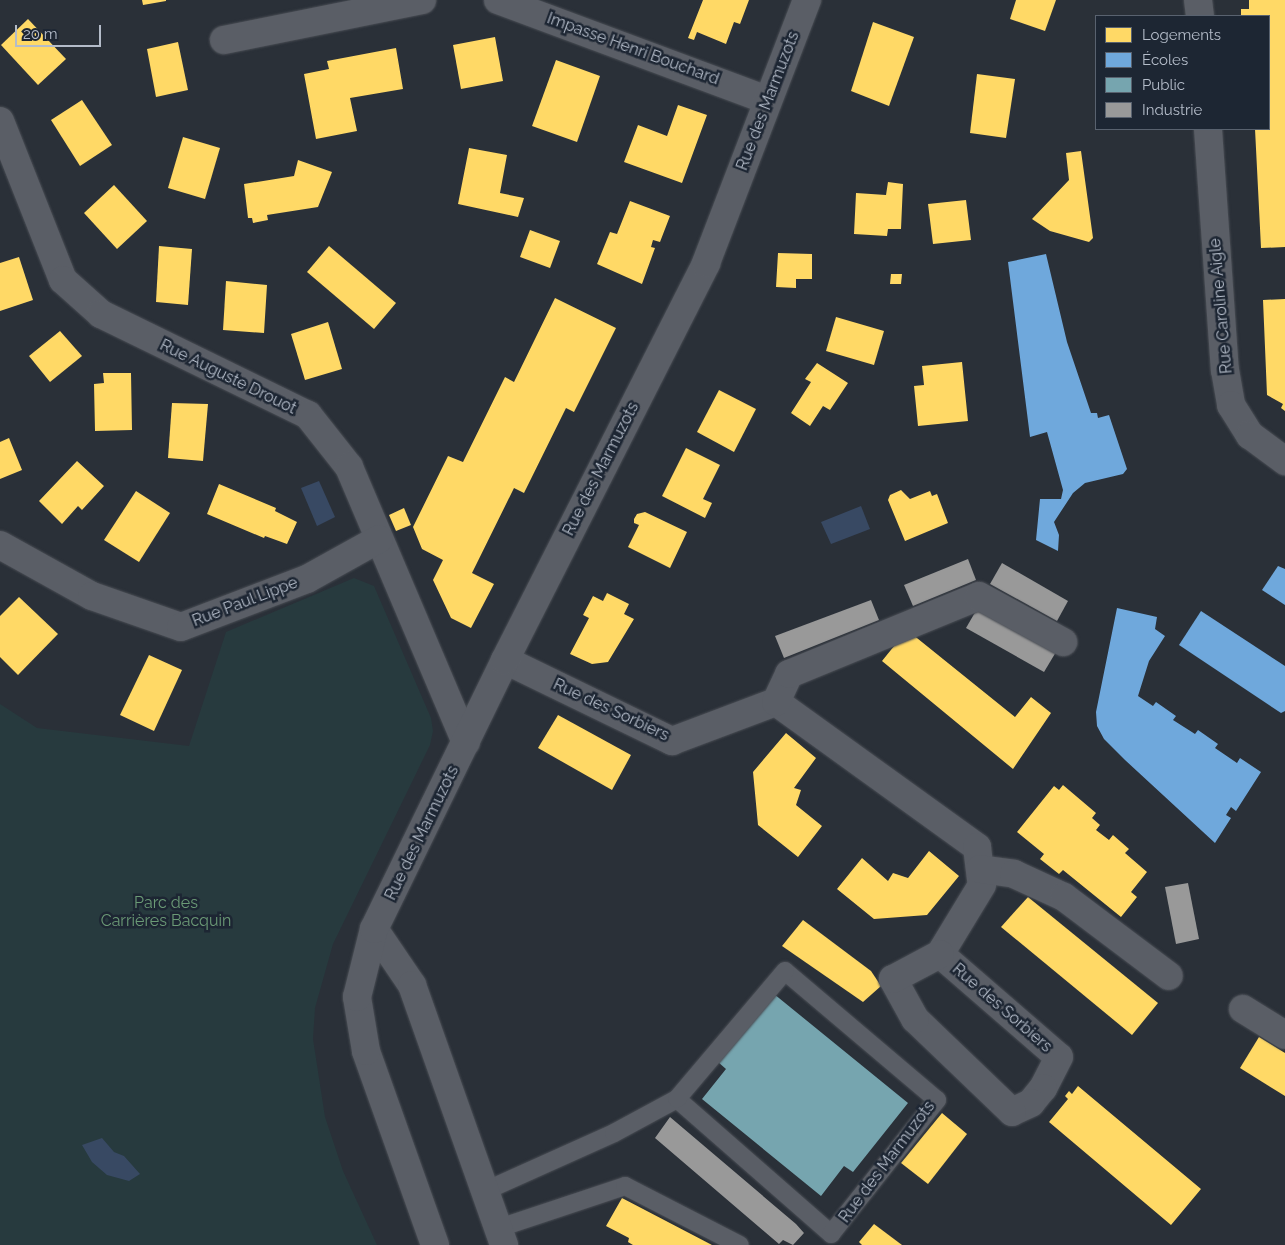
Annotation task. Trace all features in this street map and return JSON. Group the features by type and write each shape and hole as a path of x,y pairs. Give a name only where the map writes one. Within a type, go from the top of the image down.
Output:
{"street":[{"path":"224,40 422,0"},
{"name":"Impasse Henri Bouchard","path":"498,0 767,100"},
{"name":"Rue des Marmuzots","path":"435,1245 366,1051 357,997 374,930 505,660 706,263 807,0"},
{"path":"1198,0 1200,15"},
{"name":"Rue Auguste Drouot","path":"0,121 6,160 64,280 101,314 308,416 349,467 466,742"},
{"name":"Rue Caroline Aigle","path":"1208,130 1225,370 1232,405 1250,435 1285,461"},
{"name":"Rue Paul Lippe","path":"0,544 92,596 181,626 307,579 379,539"},
{"path":"776,702 789,674 979,596 1063,642"},
{"name":"Rue des Sorbiers","path":"505,660 672,741 776,702 976,846 982,885 940,954 893,979 915,1019 1012,1112 1031,1103 1043,1088 1059,1057 940,954"},
{"path":"980,869 1014,874 1064,897 1169,976"},
{"path":"374,930 412,985 501,1237"},
{"path":"1243,1009 1285,1034"}],"lane":[{"name":"Rue des Marmuzots","path":"485,1191 614,1133 678,1099 785,970 937,1100 831,1234 678,1099"},
{"path":"501,1237 625,1186 740,1245"}],"green space":[{"name":"Parc des Carrières Bacquin","path":"354,578 374,586 431,718 433,731 430,745 333,944 315,1008 313,1039 325,1117 343,1171 377,1245 0,1245 0,704 37,728 189,746 226,632"}],"water":[{"path":"319,481 335,517 317,526 301,488"},
{"path":"861,506 870,529 831,544 821,522"},
{"path":"102,1138 114,1152 124,1156 140,1174 129,1181 107,1175 92,1162 82,1145"}],"building: Logements":[{"path":"142,0 166,0 166,1 143,5"},
{"path":"703,0 749,0 740,24 734,22 726,44 697,32 694,40 688,38"},
{"path":"1016,0 1056,0 1045,31 1010,19"},
{"path":"1249,0 1285,0 1285,247 1261,248 1255,130 1270,130 1270,15 1241,15 1241,9 1249,9"},
{"path":"28,19 66,59 38,85 1,45"},
{"path":"873,22 914,37 889,106 851,91"},
{"path":"495,37 503,81 461,89 453,45"},
{"path":"178,42 188,90 156,97 147,49"},
{"path":"396,48 403,89 350,98 357,131 316,139 304,74 329,69 327,61"},
{"path":"556,60 600,76 577,142 532,126"},
{"path":"977,74 1015,79 1006,138 970,133"},
{"path":"82,100 112,145 80,166 51,120"},
{"path":"678,105 707,115 682,183 624,162 638,125 667,136"},
{"path":"183,137 220,148 205,199 168,188"},
{"path":"469,148 507,155 500,193 524,198 518,217 458,204"},
{"path":"1081,151 1093,238 1089,242 1050,231 1032,219 1069,180 1066,153"},
{"path":"298,160 332,172 318,207 267,215 268,220 253,223 252,218 248,218 244,184 294,176"},
{"path":"888,182 903,184 901,229 888,229 887,236 854,234 856,193 886,195"},
{"path":"114,185 147,221 117,249 84,213"},
{"path":"966,200 971,240 933,244 928,204"},
{"path":"630,201 670,216 660,242 653,240 651,247 655,248 642,284 597,264 610,232 617,234"},
{"path":"530,230 560,241 550,268 520,257"},
{"path":"159,246 192,249 188,305 156,302"},
{"path":"329,246 396,303 374,329 307,272"},
{"path":"778,253 812,254 812,279 796,279 796,288 776,287"},
{"path":"19,257 33,300 0,311 0,263"},
{"path":"891,274 902,274 901,284 890,284"},
{"path":"226,281 267,285 264,333 223,330"},
{"path":"555,298 616,328 574,412 566,408 524,493 514,488 472,573 494,584 471,628 451,618 433,580 443,560 422,549 413,527 448,456 463,462 505,377 514,382"},
{"path":"1285,299 1285,411 1281,408 1283,404 1267,395 1263,300"},
{"path":"836,317 884,331 874,365 826,351"},
{"path":"328,322 342,369 305,380 291,334"},
{"path":"60,331 82,356 50,382 29,356"},
{"path":"962,362 968,421 918,426 914,386 924,385 922,366"},
{"path":"817,363 848,383 830,410 823,406 810,426 791,413 811,382 805,379"},
{"path":"103,373 131,373 132,430 95,431 94,384 104,383"},
{"path":"719,390 756,409 734,452 697,432"},
{"path":"172,403 208,404 203,461 168,458"},
{"path":"9,438 22,470 0,479 0,442"},
{"path":"686,448 720,465 703,499 712,503 705,518 662,496"},
{"path":"77,461 104,486 82,510 78,506 62,524 39,501"},
{"path":"219,484 276,508 275,511 297,522 287,544 265,536 264,538 207,514"},
{"path":"901,490 910,499 930,491 932,496 937,494 948,523 905,541 888,500 890,495"},
{"path":"136,491 170,513 139,562 104,540"},
{"path":"404,508 411,525 396,531 389,515"},
{"path":"645,512 687,532 670,568 628,547 639,525 634,523 634,519 637,514"},
{"path":"607,593 629,604 624,614 634,619 608,662 592,664 570,654 589,618 583,615 593,596 603,601"},
{"path":"19,597 58,634 18,675 0,657 0,616"},
{"path":"907,630 1015,717 1031,697 1051,713 1013,769 882,661"},
{"path":"149,655 182,670 154,731 120,715"},
{"path":"558,715 631,755 612,790 538,748"},
{"path":"786,733 816,758 794,788 801,790 796,805 822,826 798,857 758,825 753,772"},
{"path":"1063,785 1096,813 1092,818 1100,825 1096,830 1109,840 1113,835 1129,849 1125,853 1147,872 1131,892 1137,897 1121,917 1063,870 1059,874 1040,859 1044,854 1017,832 1054,786 1059,790"},
{"path":"929,851 959,876 927,915 874,919 837,889 862,858 888,881 893,873 908,878"},
{"path":"1028,897 1158,1003 1132,1035 1001,927"},
{"path":"803,920 871,971 881,986 863,1002 782,946"},
{"path":"1259,1037 1285,1053 1285,1096 1240,1068"},
{"path":"1078,1086 1201,1189 1171,1225 1049,1122 1068,1099 1065,1096 1069,1091 1072,1094"},
{"path":"942,1113 967,1134 928,1184 901,1163"},
{"path":"622,1198 712,1245 633,1245 628,1242 629,1238 606,1226"},
{"path":"874,1224 902,1245 862,1245 859,1242"}],"building: Écoles":[{"path":"1046,254 1067,342 1091,413 1097,413 1098,418 1109,415 1127,469 1123,474 1085,483 1073,493 1054,522 1059,535 1058,551 1036,540 1040,499 1061,499 1063,490 1047,432 1030,437 1008,262"},
{"path":"1278,566 1285,569 1285,605 1262,590"},
{"path":"1117,608 1157,617 1155,629 1165,636 1149,661 1138,696 1153,706 1156,702 1176,716 1173,720 1195,734 1198,730 1218,744 1215,748 1237,763 1240,758 1261,772 1236,811 1231,807 1226,815 1231,818 1215,843 1125,760 1104,739 1097,726 1096,712"},
{"path":"1201,611 1285,666 1285,711 1281,713 1179,645"}],"building: Public":[{"path":"774,994 908,1103 853,1172 844,1166 821,1196 702,1099 726,1069 718,1062"}],"building: Industrie":[{"path":"968,559 976,580 913,606 904,585"},
{"path":"1002,563 1068,601 1057,621 990,584"},
{"path":"871,600 879,620 784,658 775,636"},
{"path":"977,609 1056,652 1044,672 966,628"},
{"path":"1188,883 1199,939 1176,944 1165,887"},
{"path":"670,1117 796,1224 804,1233 793,1245 783,1240 779,1244 655,1138"}]}
